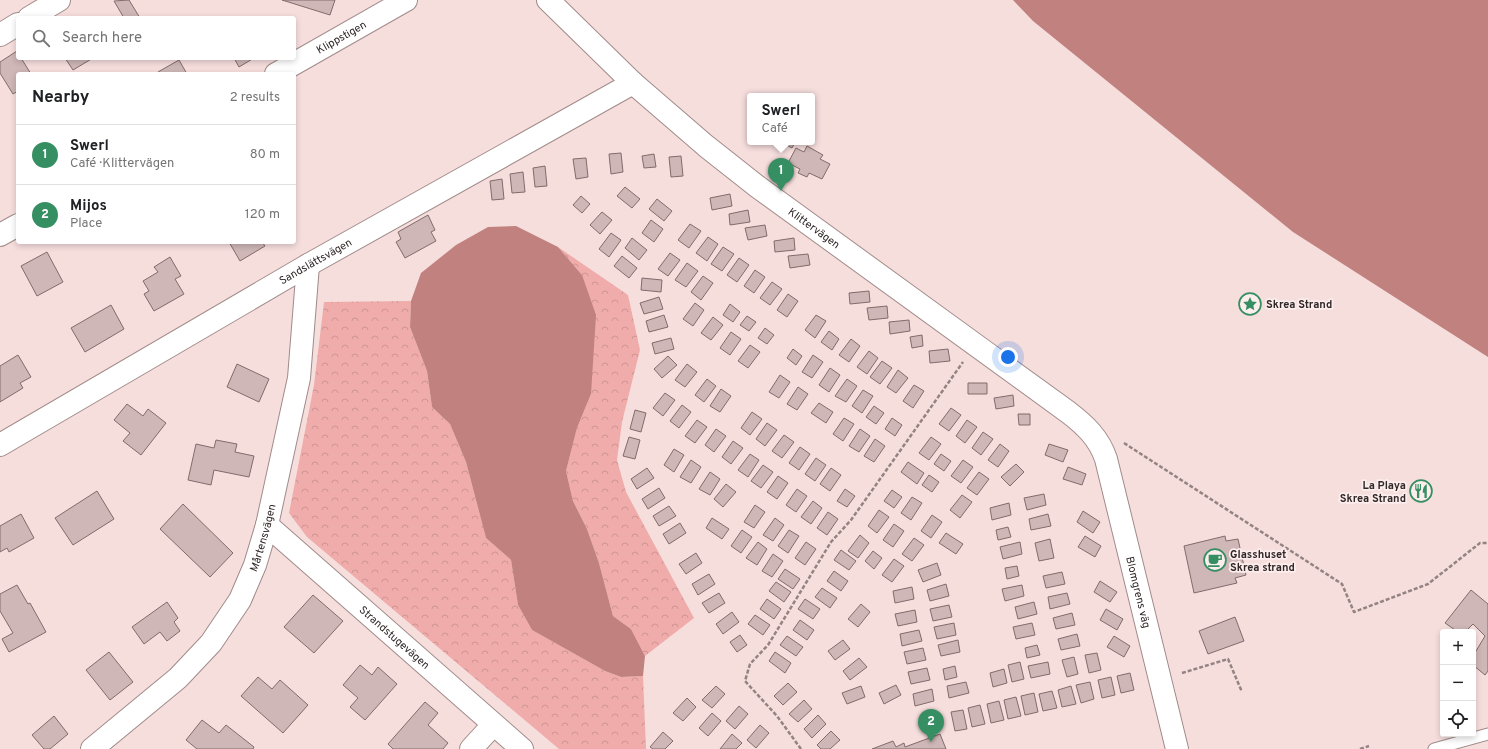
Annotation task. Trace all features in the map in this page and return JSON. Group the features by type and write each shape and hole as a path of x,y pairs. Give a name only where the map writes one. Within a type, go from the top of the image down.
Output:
{"street":[{"name":"Klippstigen","path":"280,72 406,0"},
{"name":"Klittervägen","path":"548,0 633,83 706,146 758,187 1068,412 1096,437"},
{"path":"32,16 54,1"},
{"path":"0,35 16,25"},
{"name":"Sandslättsvägen","path":"0,445 308,265 633,83"},
{"path":"0,235 16,226"},
{"name":"Mårtensvägen","path":"92,749 178,678 210,643 240,600 255,565 267,525 299,378 308,265"},
{"name":"Blomgrens väg","path":"1096,437 1106,459 1177,749"},
{"name":"Strandstugevägen","path":"267,525 522,749"},
{"path":"471,749 493,725"}],"lane":[{"path":"1434,749 1483,736 1488,742"}],"path":[{"path":"802,749 777,716 745,681 750,664 768,645 831,542 851,520 976,344"},
{"path":"1096,437 1107,436 1118,439 1342,584 1354,612 1428,584 1480,543 1488,543"},
{"path":"1160,680 1228,659 1242,692"},
{"path":"1360,749 1369,746"}],"green space":[{"path":"558,247 628,295 640,350 622,422 617,460 626,492 694,618 645,656 631,629 613,616 599,563 587,529 573,501 566,471 577,428 591,394 582,275"},
{"path":"411,301 410,327 427,371 432,407 450,424 466,462 486,538 511,560 518,605 532,630 605,671 621,677 643,676 646,749 559,749 307,537 289,513 314,385 324,302"}],"shaded area":[{"path":"1013,0 1488,0 1488,357 1293,232 1033,21"},
{"path":"516,226 558,247 582,275 596,315 591,394 577,428 566,471 573,501 587,529 599,563 613,616 631,629 645,656 643,676 621,677 605,671 532,630 518,605 511,560 486,538 466,462 450,424 432,407 427,371 410,327 411,301 421,273 456,245 488,227"}],"building":[{"path":"129,0 139,16 123,16 114,1"},
{"path":"282,0 335,0 330,15"},
{"path":"16,52 16,60 22,60 30,72 16,72 16,92 13,94 0,73 0,62"},
{"path":"66,60 90,60 73,70"},
{"path":"179,60 186,72 158,72"},
{"path":"235,60 251,60 239,67"},
{"path":"786,145 794,145 792,148"},
{"path":"807,146 823,155 820,159 830,164 822,179 809,173 807,177 798,173 800,169 788,163 796,148 804,152"},
{"path":"621,153 623,172 611,174 609,154"},
{"path":"654,154 656,167 644,168 642,156"},
{"path":"681,156 683,176 671,177 669,157"},
{"path":"586,158 588,177 576,179 573,159"},
{"path":"545,166 547,186 535,187 533,168"},
{"path":"523,172 525,192 512,193 510,174"},
{"path":"502,179 504,199 492,200 490,181"},
{"path":"625,187 640,199 632,208 617,196"},
{"path":"730,194 732,206 712,210 710,198"},
{"path":"581,196 590,204 582,213 573,205"},
{"path":"657,199 672,211 664,221 649,209"},
{"path":"748,210 750,222 730,225 729,214"},
{"path":"602,212 612,220 600,234 590,225"},
{"path":"428,215 435,230 431,232 436,241 405,258 396,242 401,239 398,232"},
{"path":"651,220 663,229 654,242 642,233"},
{"path":"690,224 701,231 689,248 678,240"},
{"path":"765,225 767,236 748,240 745,228"},
{"path":"611,233 621,240 609,257 599,249"},
{"path":"708,237 718,244 707,261 696,253"},
{"path":"632,238 647,250 639,260 625,248"},
{"path":"794,238 795,250 775,252 774,241"},
{"path":"230,244 264,244 265,246 240,261"},
{"path":"723,247 734,254 722,271 711,264"},
{"path":"47,252 63,282 37,296 21,266"},
{"path":"670,253 680,260 668,276 658,269"},
{"path":"808,254 810,265 790,268 788,256"},
{"path":"622,256 637,268 629,278 614,266"},
{"path":"170,257 181,276 175,279 184,294 154,311 144,294 149,291 143,281 158,272 154,267"},
{"path":"739,258 749,265 737,282 727,275"},
{"path":"687,263 698,271 686,287 675,280"},
{"path":"755,270 765,277 754,293 744,286"},
{"path":"703,276 713,283 701,300 691,292"},
{"path":"642,278 662,280 661,292 641,290"},
{"path":"772,282 782,289 770,305 760,298"},
{"path":"869,291 870,302 850,304 849,293"},
{"path":"788,294 798,301 787,317 777,310"},
{"path":"659,297 663,309 644,314 640,303"},
{"path":"695,303 704,310 693,326 683,319"},
{"path":"730,304 740,312 733,322 723,315"},
{"path":"111,305 124,329 85,352 71,328"},
{"path":"887,306 888,318 869,320 867,308"},
{"path":"664,315 668,327 649,332 646,321"},
{"path":"816,315 826,321 815,338 805,330"},
{"path":"747,316 756,322 749,331 740,325"},
{"path":"713,317 723,325 711,340 701,333"},
{"path":"909,320 910,331 890,334 889,322"},
{"path":"765,328 774,335 767,344 758,338"},
{"path":"829,331 839,339 832,350 821,342"},
{"path":"731,332 741,339 730,355 720,348"},
{"path":"922,335 923,346 912,348 910,337"},
{"path":"671,338 674,349 655,354 652,343"},
{"path":"851,339 860,346 849,362 839,355"},
{"path":"750,345 760,352 748,368 738,361"},
{"path":"793,349 802,356 796,365 787,358"},
{"path":"948,349 950,361 930,363 929,351"},
{"path":"869,351 878,358 867,374 857,367"},
{"path":"18,355 31,377 20,383 23,388 0,402 0,366"},
{"path":"813,355 823,362 812,378 802,372"},
{"path":"668,356 677,365 662,378 654,369"},
{"path":"882,361 892,368 880,384 870,377"},
{"path":"237,364 269,379 259,402 227,387"},
{"path":"687,364 697,372 685,387 675,380"},
{"path":"830,368 840,375 829,392 819,385"},
{"path":"898,370 908,378 896,393 887,387"},
{"path":"780,375 790,382 779,398 769,392"},
{"path":"707,379 716,386 704,402 695,395"},
{"path":"847,379 857,386 846,402 835,396"},
{"path":"968,383 987,383 987,394 968,394"},
{"path":"914,385 924,391 913,408 903,401"},
{"path":"798,387 808,394 797,410 787,404"},
{"path":"721,389 731,396 720,412 710,406"},
{"path":"863,390 873,396 862,413 852,406"},
{"path":"665,393 675,400 663,416 653,408"},
{"path":"1013,395 1014,406 996,409 994,398"},
{"path":"819,403 833,412 826,423 811,413"},
{"path":"127,404 143,416 148,409 166,423 141,455 123,441 130,433 114,420"},
{"path":"682,405 691,412 679,428 670,421"},
{"path":"874,406 884,413 876,424 866,417"},
{"path":"951,408 961,415 949,431 939,424"},
{"path":"635,410 646,413 641,432 630,429"},
{"path":"752,412 762,419 750,435 741,428"},
{"path":"1018,414 1030,414 1030,425 1019,425"},
{"path":"844,418 854,424 843,441 833,434"},
{"path":"892,418 902,425 895,436 885,429"},
{"path":"697,420 707,427 695,443 685,436"},
{"path":"967,420 977,427 965,443 956,436"},
{"path":"767,423 777,430 765,446 756,439"},
{"path":"716,429 726,436 714,452 705,445"},
{"path":"860,429 870,436 859,452 849,446"},
{"path":"983,432 993,439 981,455 972,448"},
{"path":"784,435 794,442 782,458 772,451"},
{"path":"629,437 640,440 635,459 623,456"},
{"path":"931,437 941,444 929,460 919,453"},
{"path":"875,439 885,446 874,462 864,456"},
{"path":"216,440 237,444 235,452 254,456 249,477 214,470 211,485 188,480 196,444 214,448"},
{"path":"733,441 743,448 731,464 722,457"},
{"path":"1000,444 1009,451 998,467 988,460"},
{"path":"1049,444 1068,450 1063,462 1045,455"},
{"path":"800,447 810,454 799,470 789,463"},
{"path":"674,449 684,455 674,472 664,465"},
{"path":"750,454 759,460 748,477 738,470"},
{"path":"941,454 951,461 944,471 934,464"},
{"path":"816,458 826,465 815,481 805,474"},
{"path":"691,460 701,467 691,483 680,477"},
{"path":"963,460 973,467 961,483 951,476"},
{"path":"908,462 924,473 917,484 901,472"},
{"path":"1016,464 1024,472 1010,486 1001,477"},
{"path":"763,465 773,472 761,488 751,481"},
{"path":"1068,467 1086,474 1082,485 1063,479"},
{"path":"647,468 654,478 637,489 631,479"},
{"path":"831,468 841,475 830,491 820,484"},
{"path":"710,472 720,479 710,495 699,489"},
{"path":"979,472 989,479 977,495 967,488"},
{"path":"929,475 939,482 932,492 922,485"},
{"path":"778,476 788,483 777,499 767,492"},
{"path":"726,484 736,492 723,507 714,499"},
{"path":"659,488 665,498 648,509 642,499"},
{"path":"797,489 807,496 796,512 786,505"},
{"path":"845,489 855,496 847,507 837,501"},
{"path":"892,490 902,497 894,508 884,501"},
{"path":"97,491 114,519 73,545 55,518"},
{"path":"1044,494 1046,505 1027,510 1024,498"},
{"path":"962,495 972,502 960,518 950,510"},
{"path":"912,497 922,503 911,520 901,513"},
{"path":"813,501 822,508 811,524 801,517"},
{"path":"1009,503 1011,515 992,520 990,508"},
{"path":"183,504 233,553 210,577 160,529"},
{"path":"755,505 765,512 754,528 744,522"},
{"path":"669,506 676,516 659,526 653,516"},
{"path":"879,510 889,517 877,533 868,526"},
{"path":"1083,511 1100,522 1093,533 1077,522"},
{"path":"828,512 838,519 827,535 817,528"},
{"path":"21,514 34,538 9,552 7,548 0,552 0,526"},
{"path":"1048,514 1051,526 1031,530 1029,519"},
{"path":"932,515 942,522 931,538 921,531"},
{"path":"712,518 729,529 722,539 706,528"},
{"path":"775,518 784,525 773,541 763,535"},
{"path":"680,523 686,533 669,544 663,534"},
{"path":"894,524 904,531 893,547 883,540"},
{"path":"1008,527 1011,537 998,540 996,530"},
{"path":"742,530 752,537 741,553 731,546"},
{"path":"789,530 799,536 788,553 778,546"},
{"path":"946,533 963,544 956,554 939,543"},
{"path":"860,535 869,543 858,558 848,551"},
{"path":"1085,536 1101,546 1095,557 1078,547"},
{"name":"Glasshuset Skrea strand","path":"1225,536 1226,541 1238,539 1246,575 1235,578 1237,583 1194,593 1184,546"},
{"path":"914,538 924,545 912,561 902,554"},
{"path":"1050,539 1054,558 1039,561 1035,543"},
{"path":"758,542 767,549 757,565 746,558"},
{"path":"806,542 816,549 805,565 795,558"},
{"path":"1020,542 1022,554 1003,559 1000,547"},
{"path":"841,550 856,561 849,570 834,560"},
{"path":"873,551 882,558 874,569 865,561"},
{"path":"696,553 702,563 686,574 679,564"},
{"path":"773,554 783,561 772,577 762,571"},
{"path":"894,559 904,566 892,582 882,575"},
{"path":"937,563 941,575 923,582 918,570"},
{"path":"1017,566 1019,576 1007,579 1005,568"},
{"path":"785,569 800,579 793,589 778,579"},
{"path":"834,571 848,581 841,591 827,581"},
{"path":"1062,572 1065,584 1046,588 1043,576"},
{"path":"709,574 715,584 698,595 692,584"},
{"path":"1100,581 1117,592 1110,602 1094,592"},
{"path":"776,582 791,592 784,602 769,591"},
{"path":"946,584 949,596 930,601 927,590"},
{"path":"17,585 28,604 30,603 46,632 9,652 2,639 13,633 0,611 0,594"},
{"path":"1022,585 1024,596 1005,601 1002,589"},
{"path":"912,587 914,599 895,603 893,591"},
{"path":"822,588 837,598 830,608 815,597"},
{"path":"1471,590 1488,604 1488,671 1485,675 1476,668 1476,651 1485,636 1473,624 1468,629 1454,629 1445,623"},
{"path":"719,593 725,603 709,613 702,603"},
{"path":"1067,593 1070,604 1050,609 1048,597"},
{"path":"313,595 343,621 314,653 284,627"},
{"path":"767,599 781,609 774,619 760,609"},
{"path":"805,599 820,609 813,619 798,609"},
{"path":"167,602 178,618 174,622 180,631 167,641 160,632 144,644 132,627"},
{"path":"1034,602 1037,614 1018,619 1015,607"},
{"path":"861,604 870,612 858,627 848,619"},
{"path":"949,605 952,617 933,621 930,609"},
{"path":"1106,609 1123,619 1117,630 1100,620"},
{"path":"915,610 917,622 898,626 895,614"},
{"path":"732,612 739,622 723,634 716,624"},
{"path":"1072,613 1075,625 1056,629 1053,618"},
{"path":"755,615 770,625 763,635 748,624"},
{"path":"1235,617 1244,641 1208,654 1199,631"},
{"path":"800,620 814,630 807,640 793,630"},
{"path":"954,623 956,635 937,639 934,627"},
{"path":"1032,623 1035,635 1016,639 1013,627"},
{"path":"919,630 922,641 902,646 900,634"},
{"path":"1077,634 1080,646 1061,650 1058,639"},
{"path":"740,635 747,645 737,652 730,642"},
{"path":"787,636 803,647 796,656 780,645"},
{"path":"1114,636 1130,646 1124,657 1107,647"},
{"path":"843,640 850,649 835,660 828,651"},
{"path":"958,640 960,652 941,656 938,645"},
{"path":"1037,645 1040,655 1027,658 1025,648"},
{"path":"923,648 926,660 907,664 904,652"},
{"path":"109,652 133,682 110,700 86,670"},
{"path":"775,652 791,663 785,673 769,661"},
{"path":"1097,653 1101,670 1089,673 1085,655"},
{"path":"1074,657 1078,674 1067,677 1062,660"},
{"path":"859,658 867,667 850,680 843,671"},
{"path":"1020,662 1024,679 1012,682 1008,665"},
{"path":"1048,662 1050,674 1031,678 1028,666"},
{"path":"360,665 372,675 378,667 397,684 365,720 350,707 358,698 343,685"},
{"path":"955,666 957,677 945,680 943,669"},
{"path":"927,668 930,680 911,684 908,672"},
{"path":"1004,669 1007,683 993,687 990,673"},
{"path":"1130,673 1134,690 1121,693 1117,676"},
{"path":"258,677 272,689 280,680 308,705 283,733 241,696"},
{"path":"1111,677 1115,695 1102,698 1098,680"},
{"path":"966,682 969,693 949,698 947,686"},
{"path":"1090,682 1094,699 1081,703 1076,685"},
{"path":"788,683 797,692 783,705 774,696"},
{"path":"896,685 901,695 884,704 879,693"},
{"path":"716,686 725,694 712,708 702,700"},
{"path":"861,686 865,697 847,704 842,693"},
{"path":"1071,686 1076,704 1062,707 1058,690"},
{"path":"932,689 934,701 915,706 913,694"},
{"path":"1052,691 1057,708 1043,711 1039,694"},
{"path":"1034,693 1038,712 1025,715 1021,696"},
{"path":"1016,697 1021,716 1008,719 1004,700"},
{"path":"687,698 696,707 683,721 673,713"},
{"path":"804,700 812,709 798,722 789,714"},
{"path":"999,701 1004,720 991,723 987,704"},
{"path":"425,702 438,713 428,725 448,743 443,749 393,749 388,744"},
{"path":"980,705 985,724 972,727 968,708"},
{"path":"739,706 748,714 735,729 726,721"},
{"path":"963,710 967,729 955,731 951,712"},
{"path":"712,713 721,721 708,736 699,728"},
{"path":"818,715 826,724 812,738 804,729"},
{"path":"54,716 68,734 50,749 44,749 32,735"},
{"path":"202,720 219,733 226,725 254,747 253,749 197,749 186,740"},
{"path":"760,725 769,733 756,748 747,740"},
{"path":"831,731 840,740 830,749 821,749 817,745"},
{"path":"663,732 673,741 665,749 653,749 650,747"},
{"path":"732,734 742,743 736,749 720,749"},
{"path":"940,734 946,749 872,749 893,741 896,747 904,743 905,747"}],"place":[{"name":"Swerl","path":"781,191"},
{"name":"Skrea Strand","path":"1250,304"},
{"name":"La Playa Skrea Strand","path":"1421,491"},
{"name":"Glasshuset Skrea strand","path":"1215,560"},
{"name":"Mijos","path":"931,742"}]}
